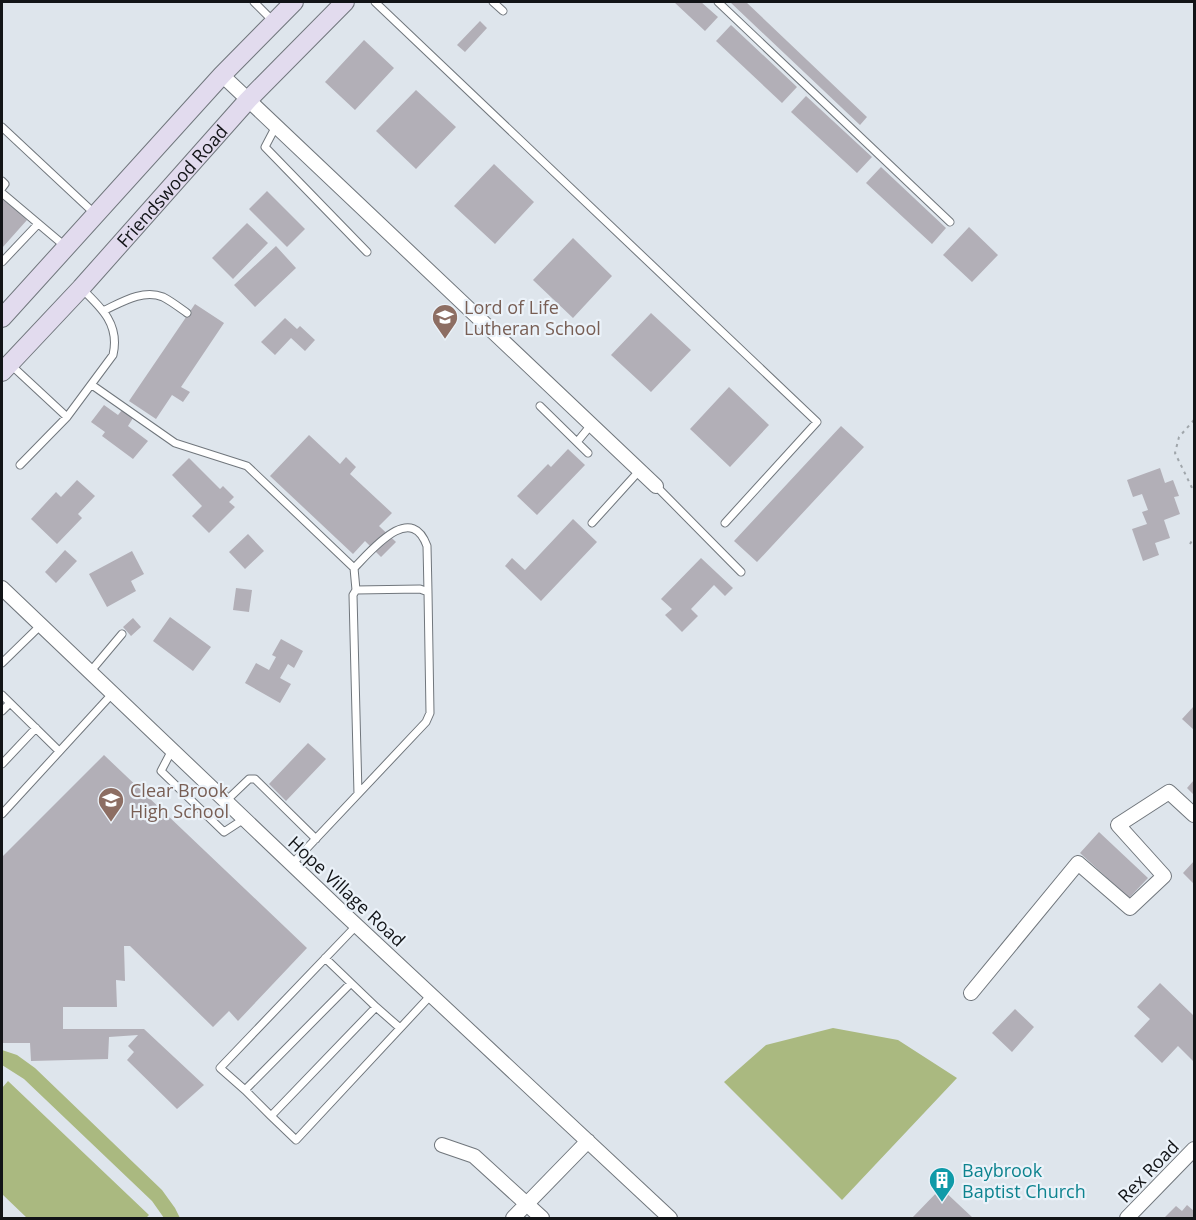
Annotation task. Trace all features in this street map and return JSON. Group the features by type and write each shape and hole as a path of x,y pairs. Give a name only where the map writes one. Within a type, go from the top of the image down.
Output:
{"main road":[{"name":"Friendswood Road","path":"6,309 66,248 222,75 294,2"},
{"name":"Friendswood Road","path":"5,367 81,288 248,100 345,2"}],"street":[{"path":"222,75 656,486"},
{"name":"Hope Village Road","path":"2,588 244,819 670,1218"},
{"path":"971,993 1078,863 1130,908 1164,876 1118,825 1168,792 1194,815"},
{"path":"513,1218 588,1141"},
{"path":"442,1145 474,1156 543,1218"},
{"name":"Rex Road","path":"1127,1218 1194,1149"}],"lane":[{"path":"254,2 274,22"},
{"path":"375,2 817,422 725,523"},
{"path":"493,2 503,11"},
{"path":"718,2 950,222"},
{"path":"276,126 265,147 367,252"},
{"path":"2,127 96,215"},
{"path":"2,181 5,184 2,188"},
{"path":"2,193 66,248"},
{"path":"2,262 38,224"},
{"path":"20,465 67,417 112,355 115,344 105,310 81,288"},
{"path":"105,310 134,296 151,295 163,297 187,313"},
{"path":"5,367 67,417"},
{"path":"92,385 175,443 247,466 354,568 358,794"},
{"path":"540,406 588,453"},
{"path":"577,441 591,425"},
{"path":"592,523 640,470"},
{"path":"656,486 741,572"},
{"path":"292,864 426,722 430,712 428,546 425,540 413,529 405,528 389,534 354,568"},
{"path":"356,590 420,589 428,592"},
{"path":"2,663 41,625"},
{"path":"90,672 122,634"},
{"path":"2,813 112,694"},
{"path":"2,695 59,751"},
{"path":"2,711 10,703"},
{"path":"2,764 36,728"},
{"path":"172,750 161,771 224,832 244,819"},
{"path":"226,801 249,779 255,778 316,839"},
{"path":"357,925 220,1068 296,1140 432,994"},
{"path":"325,958 400,1028"},
{"path":"245,1090 351,983"},
{"path":"271,1116 376,1007"}],"path":[{"path":"1194,420 1179,437 1175,453 1194,492"},
{"path":"1190,544 1194,537"}],"green space":[{"path":"833,1028 898,1040 957,1078 842,1200 724,1082 766,1045"},
{"path":"2,1050 17,1055 35,1068 162,1190 180,1218 164,1218 152,1201 24,1079 2,1065"},
{"path":"8,1081 149,1215 146,1218 27,1218 2,1194 2,1088"}],"building":[{"path":"674,2 701,2 718,17 705,31"},
{"path":"730,2 746,2 867,117 860,125"},
{"path":"480,21 487,28 465,52 457,45"},
{"path":"731,25 797,87 782,103 716,41"},
{"path":"364,40 394,68 355,110 325,82"},
{"path":"416,90 456,127 416,169 376,131"},
{"path":"806,96 872,157 857,173 791,112"},
{"path":"494,164 534,202 495,244 454,206"},
{"path":"881,167 946,228 932,244 866,183"},
{"path":"267,191 305,229 287,247 249,209"},
{"path":"3,197 27,220 2,248 2,199"},
{"path":"247,223 268,243 233,279 212,258"},
{"path":"969,227 998,255 972,282 943,255"},
{"path":"573,238 612,276 573,318 533,280"},
{"path":"276,246 296,268 255,307 234,285"},
{"path":"195,304 224,323 181,387 190,392 183,402 172,395 156,419 129,401"},
{"path":"651,313 691,350 651,392 611,355"},
{"path":"285,318 297,329 300,326 315,340 305,351 291,338 275,355 261,342"},
{"path":"729,387 769,425 730,467 690,429"},
{"path":"104,405 118,415 122,410 133,418 128,426 148,441 133,459 102,436 105,432 91,422"},
{"path":"841,426 864,447 757,562 734,541"},
{"path":"309,435 340,464 346,457 356,467 350,474 392,513 379,526 396,542 381,557 365,541 353,554 270,476"},
{"path":"568,449 585,465 537,515 517,496 548,464 551,467"},
{"path":"189,458 220,489 223,486 234,497 229,502 235,507 209,533 192,516 202,506 172,475"},
{"path":"1160,468 1165,483 1173,480 1179,496 1174,497 1180,514 1164,520 1170,538 1155,543 1159,555 1143,561 1132,529 1147,524 1142,512 1148,510 1142,494 1133,497 1127,480"},
{"path":"77,480 95,496 78,514 82,518 57,544 31,519 56,492 61,497"},
{"path":"573,519 597,542 541,601 505,566 512,558 525,570"},
{"path":"248,534 264,551 245,569 229,552"},
{"path":"65,550 77,561 56,583 45,572"},
{"path":"132,551 144,574 131,581 136,591 107,607 89,574"},
{"path":"701,558 733,588 725,596 714,585 691,609 698,616 682,632 665,615 672,609 661,599"},
{"path":"236,588 252,590 249,612 233,610"},
{"path":"170,617 211,647 193,671 153,641"},
{"path":"133,618 141,627 131,636 123,627"},
{"path":"281,639 303,651 294,668 288,664 280,678 291,684 280,703 245,683 256,663 269,670 276,657 272,655"},
{"path":"1194,706 1194,730 1182,719"},
{"path":"308,743 326,759 286,801 269,784"},
{"path":"104,755 307,948 238,1021 229,1011 213,1027 130,946 124,946 125,981 116,980 117,1007 63,1007 63,1029 144,1029 204,1085 177,1109 127,1060 134,1052 128,1046 138,1035 109,1037 108,1059 31,1061 30,1043 2,1043 2,857"},
{"path":"1194,780 1194,795 1187,788"},
{"path":"1099,832 1148,878 1129,898 1080,853"},
{"path":"1194,861 1194,884 1183,873"},
{"path":"1160,983 1194,1016 1194,1062 1178,1046 1162,1063 1134,1036 1150,1019 1137,1007"},
{"path":"1015,1009 1034,1027 1012,1052 992,1033"},
{"name":"Baybrook Baptist Church","path":"941,1188 973,1218 912,1218"},
{"path":"1187,1205 1194,1211 1194,1218 1165,1217 1176,1206 1182,1211"}],"place":[{"name":"Lord of Life Lutheran School","path":"445,340"},
{"name":"Clear Brook High School","path":"111,823"},
{"name":"Baybrook Baptist Church","path":"942,1203"}]}
